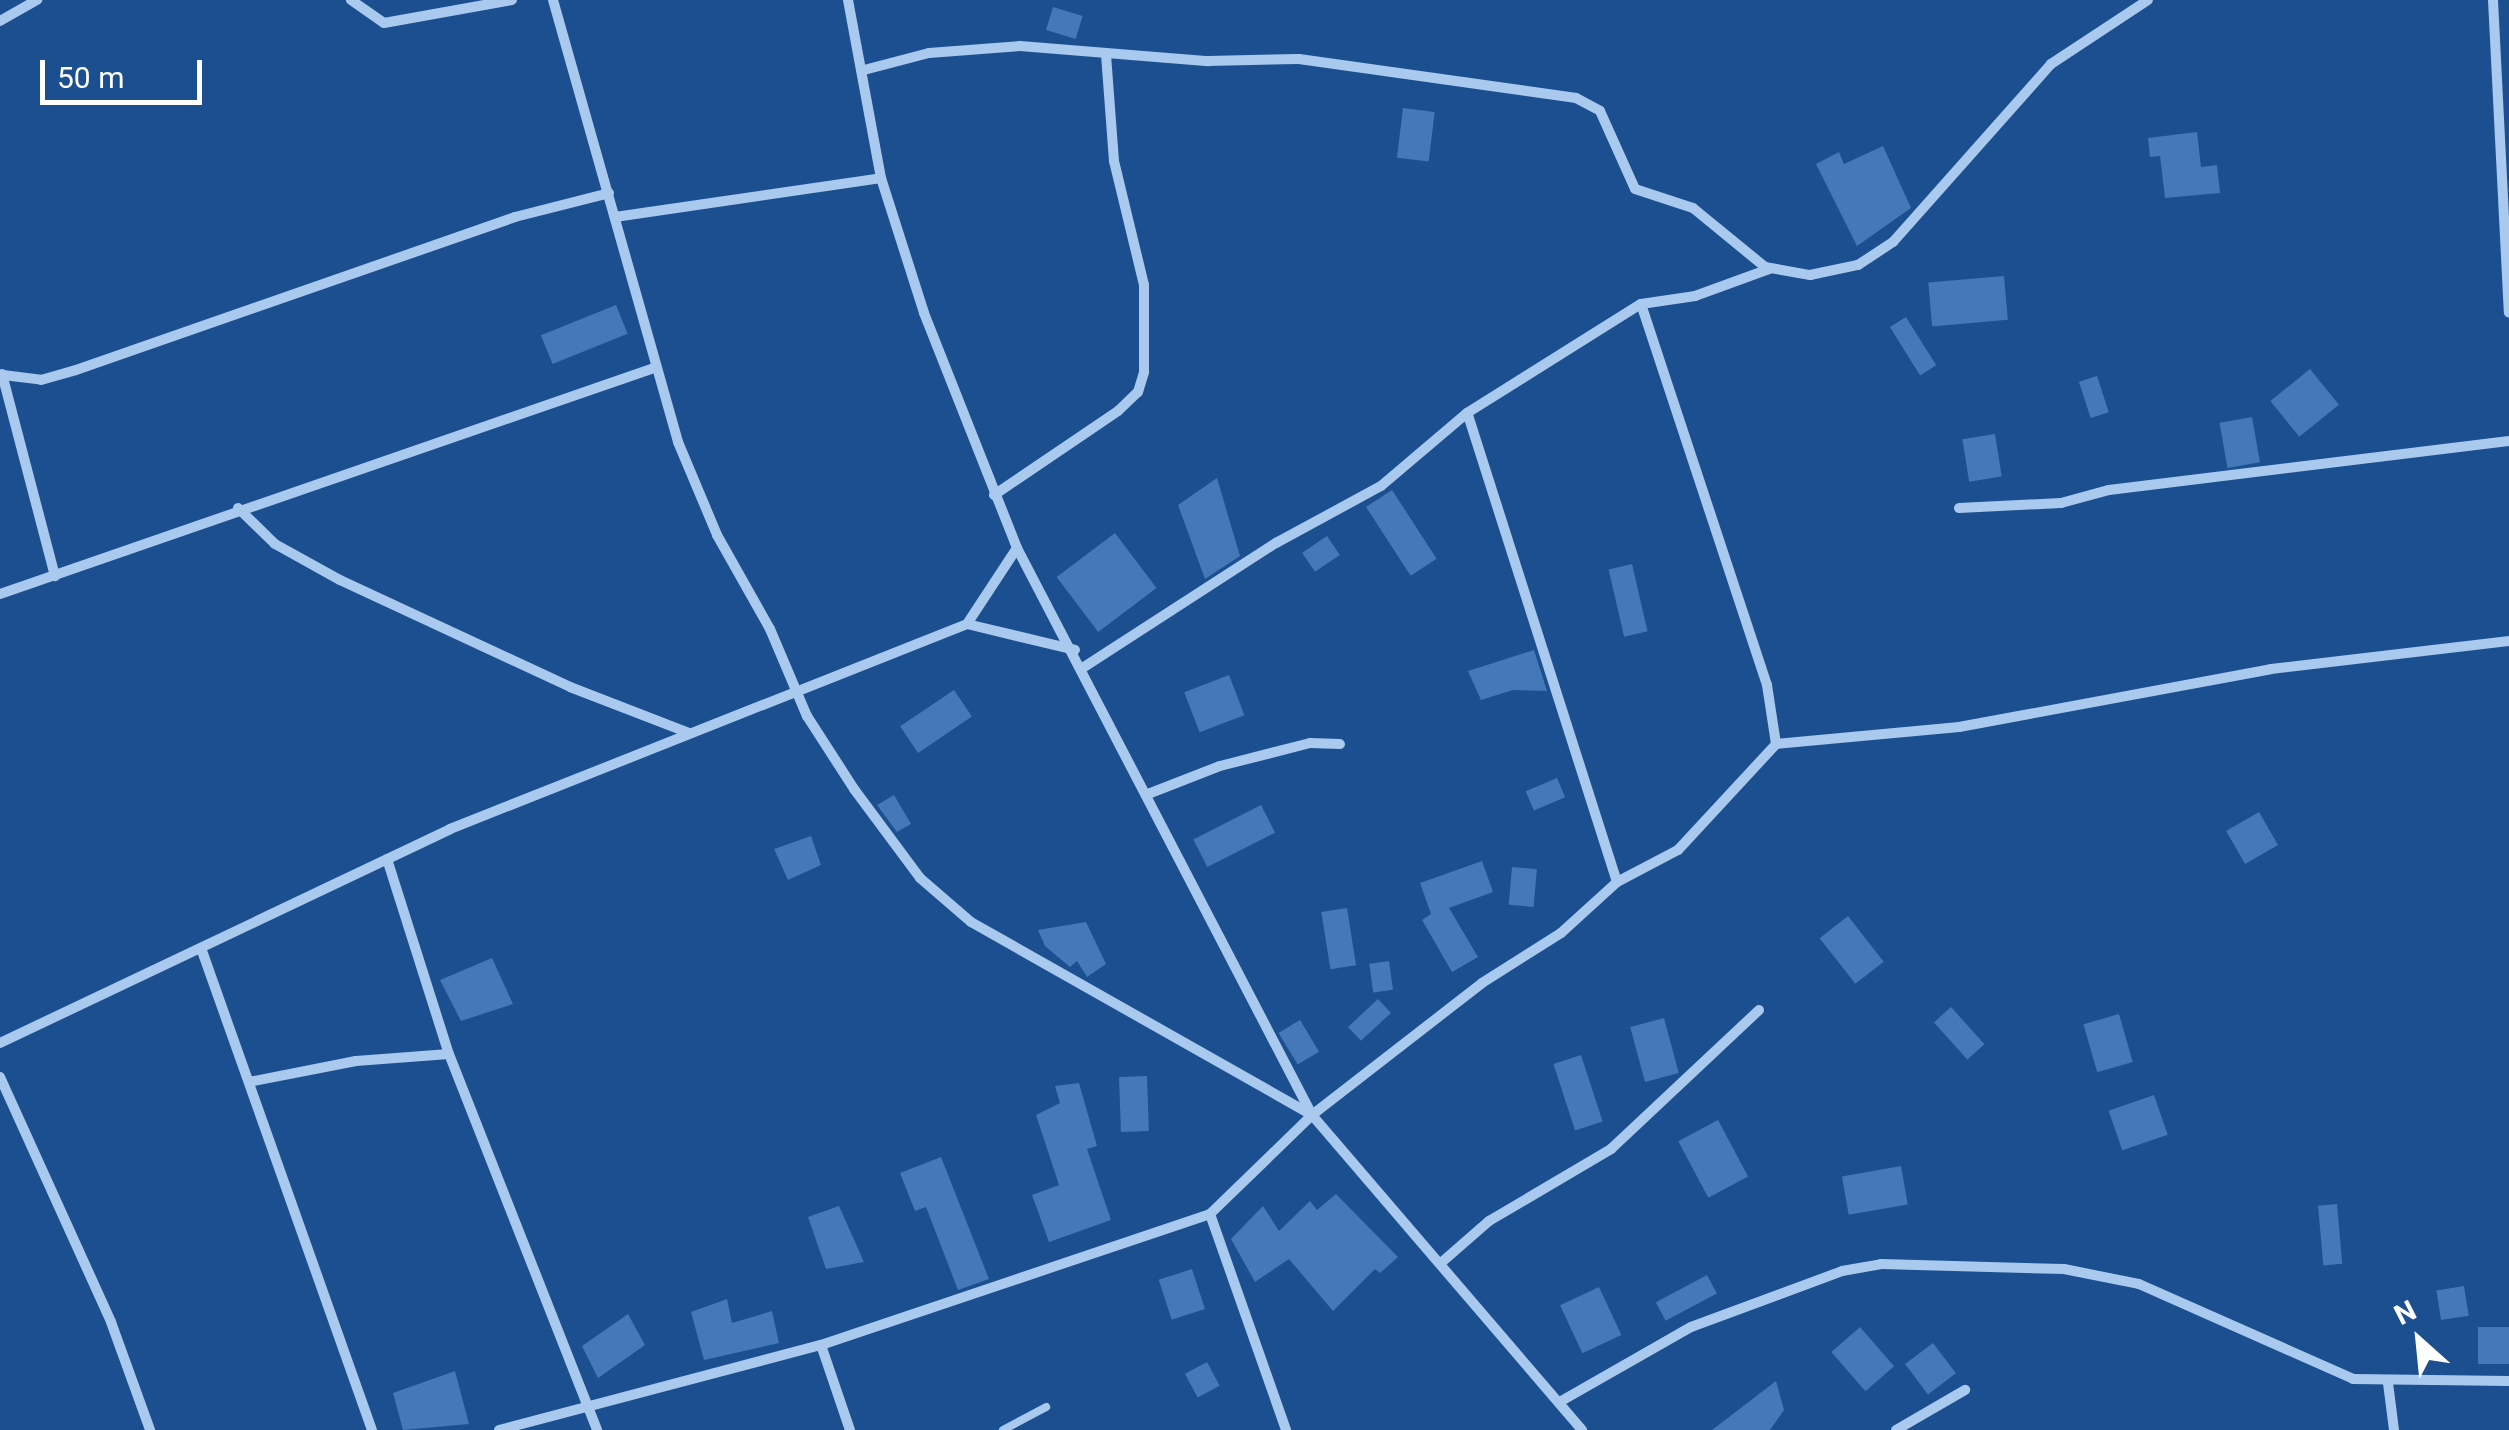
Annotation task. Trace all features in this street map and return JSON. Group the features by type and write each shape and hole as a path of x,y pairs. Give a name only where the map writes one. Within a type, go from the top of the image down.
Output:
{"street":[{"path":"0,21 37,0"},
{"path":"351,0 360,13 384,23 512,0"},
{"path":"554,0 654,368 716,535 798,689 807,716 865,804 920,878 971,922 1312,1115"},
{"path":"848,0 881,178 924,313 1017,548 1084,667 1312,1115 1563,1400 1582,1430"},
{"path":"1084,667 1276,543 1381,486 1467,413 1642,304 1696,296 1769,269 1826,274 1873,257 1922,216 2051,64 2148,0"},
{"path":"2493,0 2509,313"},
{"path":"2495,42 2509,40"},
{"path":"864,70 929,53 1020,46 1106,54 1299,59 1576,98 1600,111 1632,187 1693,208 1769,269"},
{"path":"994,495 1118,411 1138,392 1144,372 1144,285 1114,161 1106,54"},
{"path":"615,217 881,178"},
{"path":"55,576 2,373 41,380 76,370 515,216 608,193"},
{"path":"1642,304 1767,685 1776,744"},
{"path":"0,594 238,508 654,368"},
{"path":"1467,413 1617,882"},
{"path":"1958,508 2002,501 2061,503 2109,490 2509,440"},
{"path":"238,508 275,544 340,580 570,687 689,734"},
{"path":"966,624 1017,548"},
{"path":"0,1043 387,859 966,624 1075,650"},
{"path":"499,1430 821,1345 1210,1214 1312,1115 1482,983 1561,933 1617,882 1678,850 1776,744 1959,726 2271,669 2509,641"},
{"path":"1148,794 1220,766 1310,744 1340,744"},
{"path":"387,859 450,1054 598,1430"},
{"path":"201,948 372,1430"},
{"path":"1442,1262 1489,1221 1611,1149 1760,1010"},
{"path":"249,1082 356,1061 450,1054"},
{"path":"0,1077 3,1093 111,1322 150,1430"},
{"path":"1210,1214 1286,1430"},
{"path":"1563,1400 1691,1327 1842,1271 1881,1264 2064,1269 2139,1284 2321,1369 2388,1383 2509,1380"},
{"path":"821,1345 850,1430"},
{"path":"2388,1383 2394,1430"},
{"path":"1896,1430 1966,1390"}],"lane":[{"path":"1003,1430 1046,1407"}],"building":[{"path":"1053,7 1083,16 1076,39 1046,30"},
{"path":"1403,108 1435,112 1429,162 1397,158"},
{"path":"2197,132 2201,167 2217,165 2220,193 2165,198 2160,156 2150,157 2148,138"},
{"path":"1883,146 1911,208 1857,246 1816,164 1839,152 1844,164"},
{"path":"2004,276 2008,320 1932,326 1928,283"},
{"path":"616,305 628,334 553,364 541,335"},
{"path":"1906,317 1936,365 1920,375 1890,327"},
{"path":"2310,369 2339,405 2299,437 2270,401"},
{"path":"2097,376 2109,412 2091,418 2079,382"},
{"path":"2252,417 2260,462 2227,468 2220,423"},
{"path":"1995,434 2002,476 1969,482 1962,439"},
{"path":"1217,478 1240,556 1205,579 1178,505"},
{"path":"1392,490 1437,559 1411,576 1366,507"},
{"path":"1115,533 1157,588 1098,632 1057,577"},
{"path":"1327,536 1340,555 1315,572 1302,553"},
{"path":"1632,564 1648,631 1624,637 1609,569"},
{"path":"1534,650 1547,691 1513,690 1481,700 1468,671"},
{"path":"1229,675 1244,715 1200,732 1184,692"},
{"path":"954,690 972,717 918,753 900,726"},
{"path":"1557,778 1565,797 1534,811 1526,791"},
{"path":"894,795 911,824 897,832 877,805"},
{"path":"1261,805 1275,833 1207,867 1193,840"},
{"path":"2259,812 2278,845 2245,864 2226,831"},
{"path":"811,836 821,865 788,880 774,849"},
{"path":"1482,861 1493,892 1449,908 1478,957 1452,972 1422,920 1431,914 1420,883"},
{"path":"1512,867 1537,869 1534,907 1509,905"},
{"path":"1347,908 1356,965 1330,969 1321,912"},
{"path":"1848,916 1884,962 1855,984 1820,938"},
{"path":"1086,922 1106,964 1087,977 1077,961 1070,967 1045,946 1038,930"},
{"path":"492,958 513,1004 461,1021 440,980"},
{"path":"1389,961 1393,990 1373,993 1369,964"},
{"path":"1378,999 1391,1013 1361,1041 1348,1027"},
{"path":"1951,1007 1984,1044 1967,1060 1934,1022"},
{"path":"2119,1014 2133,1062 2097,1072 2083,1024"},
{"path":"1664,1018 1679,1073 1645,1082 1630,1027"},
{"path":"1300,1020 1319,1052 1298,1065 1279,1033"},
{"path":"1581,1055 1603,1122 1575,1131 1553,1064"},
{"path":"1147,1076 1149,1131 1121,1132 1119,1077"},
{"path":"1079,1083 1097,1146 1087,1149 1111,1220 1049,1242 1032,1195 1059,1185 1036,1115 1060,1103 1055,1086"},
{"path":"2154,1095 2168,1135 2122,1150 2109,1111"},
{"path":"1718,1120 1748,1177 1708,1198 1678,1141"},
{"path":"941,1157 989,1279 958,1290 926,1207 915,1211 900,1173"},
{"path":"1901,1166 1908,1204 1849,1215 1842,1176"},
{"path":"1336,1194 1398,1257 1380,1273 1375,1269 1333,1311 1289,1259 1255,1282 1231,1239 1263,1206 1279,1231 1310,1201 1317,1210"},
{"path":"2337,1204 2342,1264 2323,1265 2318,1206"},
{"path":"839,1206 864,1262 826,1269 808,1217"},
{"path":"1192,1269 1205,1309 1172,1320 1159,1280"},
{"path":"1707,1275 1717,1294 1666,1321 1656,1302"},
{"path":"2464,1286 2469,1316 2441,1320 2436,1290"},
{"path":"1599,1287 1621,1335 1582,1353 1560,1305"},
{"path":"727,1299 732,1323 772,1311 779,1343 704,1360 691,1312"},
{"path":"628,1314 645,1345 598,1378 582,1346"},
{"path":"1860,1327 1894,1366 1865,1391 1831,1352"},
{"path":"2478,1327 2509,1327 2509,1364 2478,1364"},
{"path":"1933,1343 1956,1373 1928,1394 1905,1364"},
{"path":"1207,1362 1220,1386 1198,1398 1185,1374"},
{"path":"455,1371 469,1424 403,1430 393,1393"},
{"path":"1776,1381 1784,1410 1770,1430 1712,1430"}]}
